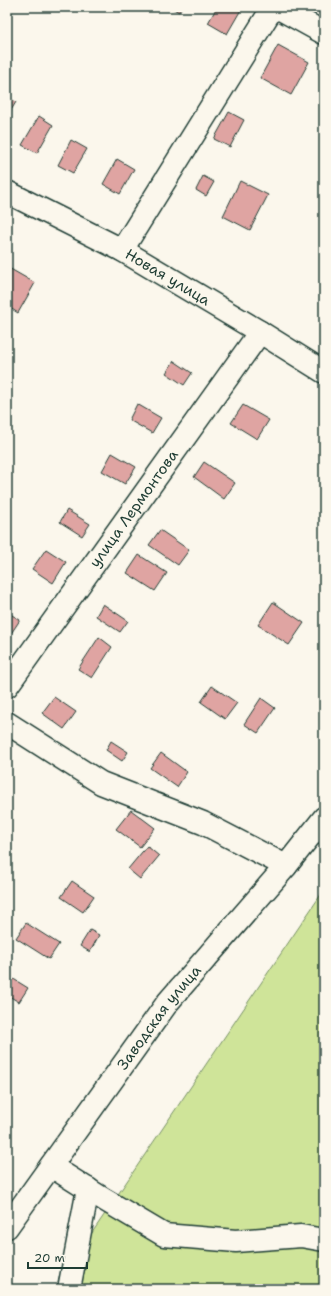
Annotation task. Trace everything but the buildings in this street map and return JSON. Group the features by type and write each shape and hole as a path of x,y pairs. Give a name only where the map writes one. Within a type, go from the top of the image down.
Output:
{"street":[{"path":"122,250 274,7"},
{"path":"277,7 324,33"},
{"name":"Новая улица","path":"7,192 122,250 324,372"},
{"name":"улица Лермонтова","path":"7,686 260,332"},
{"path":"7,723 101,783 203,823 286,866"},
{"name":"Заводская улица","path":"7,1227 168,1002 286,866 324,818"},
{"path":"51,1166 164,1235 236,1241 301,1236 324,1240"},
{"path":"69,1289 88,1189"}],"green space":[{"path":"324,890 324,1289 54,1289"}]}
